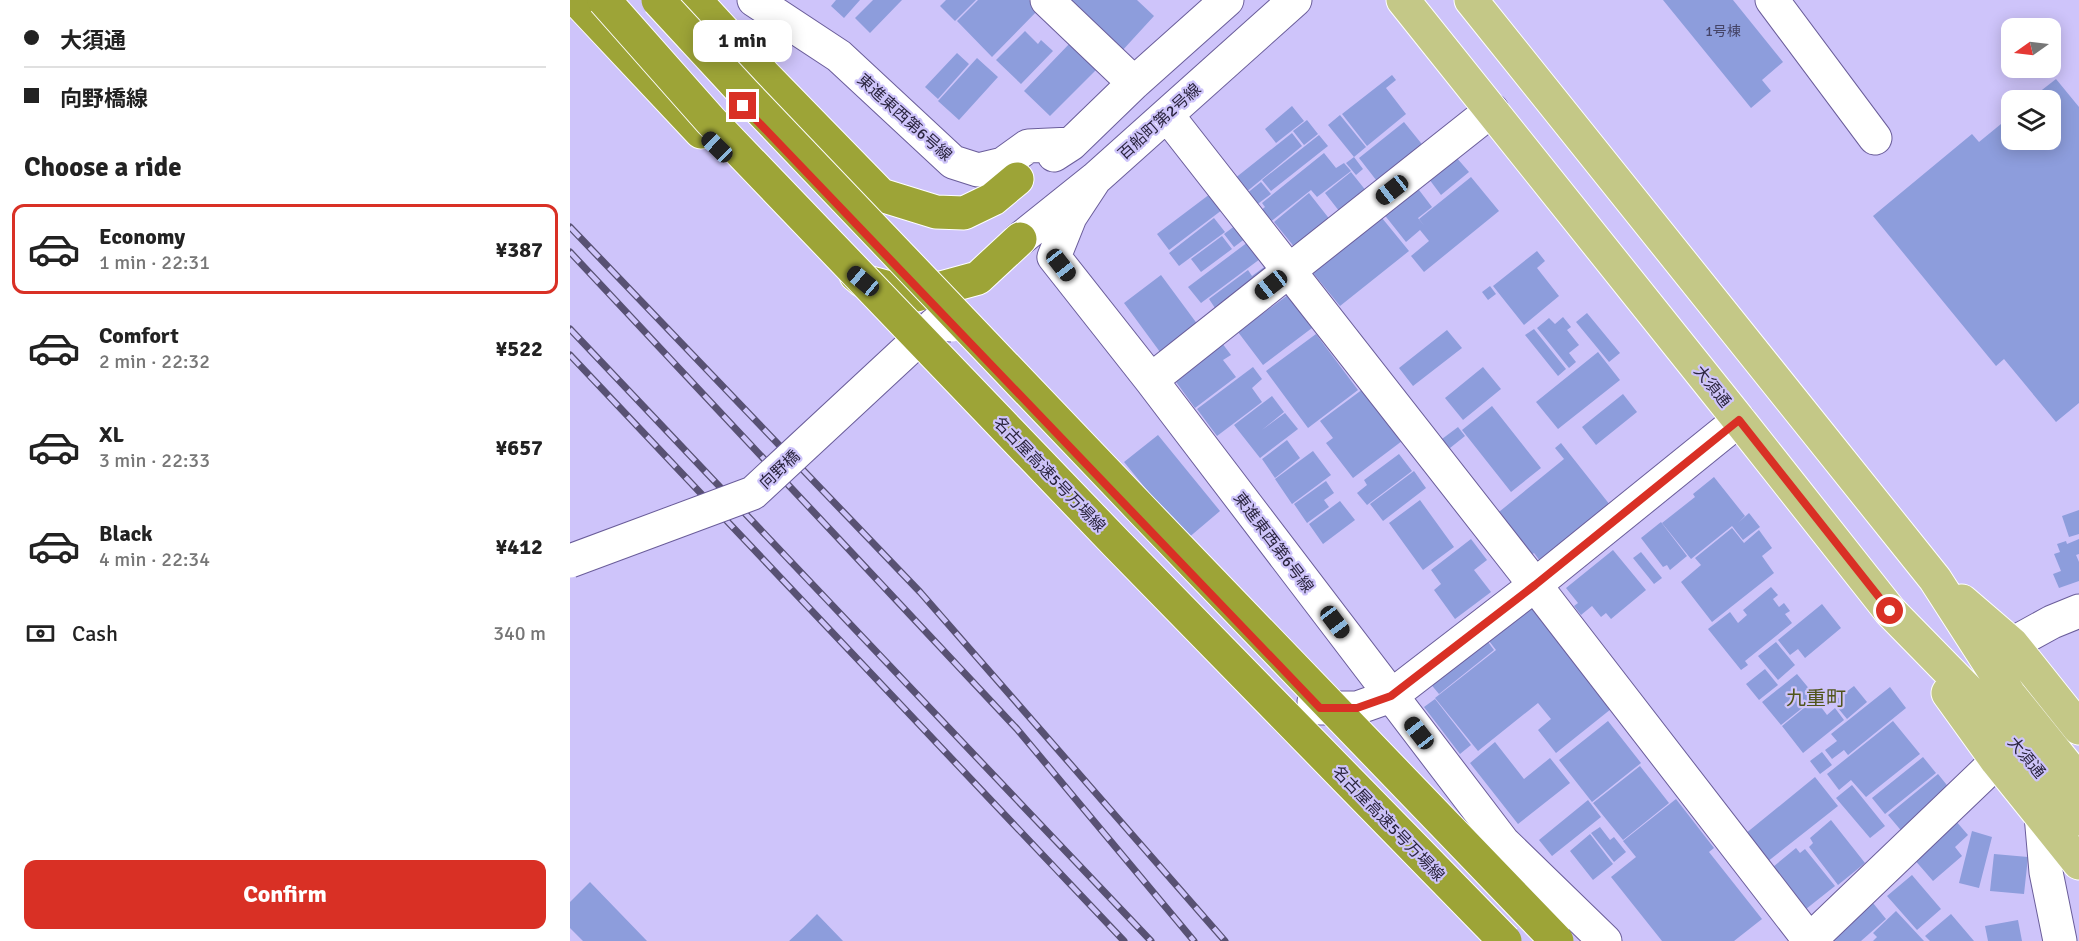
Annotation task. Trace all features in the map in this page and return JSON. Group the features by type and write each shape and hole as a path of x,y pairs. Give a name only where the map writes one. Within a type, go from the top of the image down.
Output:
{"highway":[{"path":"577,0 700,132 816,242 863,281 916,295 978,278 1020,239"},
{"name":"名古屋高速5号万場線","path":"604,0 744,156 1117,544 1505,941"},
{"path":"658,0 744,93 1557,941"},
{"path":"696,0 764,75 881,195 936,213 964,213 993,199 1017,179"}],"main road":[{"name":"大須通","path":"1403,0 1890,611 1999,703 2079,781"},
{"name":"大須通","path":"1471,0 1935,579 1999,703 2079,819"},
{"path":"1935,579 2012,644 2079,728"},
{"path":"1890,611 1997,761 2079,863"}],"street":[{"path":"645,0 952,325 1320,708 1357,708 1391,696 1535,585 1739,420"},
{"name":"東進東西第6号線","path":"754,0 839,56 953,162 978,170 1003,164 1028,146 1071,144"},
{"path":"1047,0 1134,83"},
{"path":"1017,179 1071,144 1134,83 1227,0"},
{"name":"百船町第2号線","path":"1020,239 1095,178 1295,0"},
{"path":"1772,0 1875,138"},
{"path":"1151,380 1492,110"},
{"path":"1167,115 1535,585 1809,941 1997,761"},
{"name":"東進東西第6号線","path":"1095,178 1070,217 1054,257 1151,380 1503,842 1605,941"},
{"name":"向野橋","path":"570,561 753,493 935,324 952,325"},
{"path":"2012,644 2052,622 2079,611"},
{"path":"2041,815 2046,872 2060,941"}],"building":[{"path":"836,0 860,0 844,18 831,6"},
{"path":"873,0 902,0 870,33 855,18"},
{"path":"946,0 976,0 955,21 940,6"},
{"path":"978,0 1029,0 1039,9 992,57 957,21"},
{"path":"1067,0 1137,0 1154,16 1121,52"},
{"path":"1663,0 1733,0 1783,62 1762,80 1771,91 1751,108"},
{"path":"1025,31 1038,44 1041,40 1053,51 1021,84 996,60"},
{"path":"1071,42 1098,68 1050,116 1024,91"},
{"path":"957,53 969,64 938,99 925,87"},
{"path":"977,58 998,77 959,120 938,101"},
{"path":"1392,75 1396,80 1386,88 1406,114 1367,146 1342,114"},
{"path":"2056,79 2079,107 2079,403 2056,422 2004,359 1996,366 1873,216 1972,134 1979,142 2001,124 2001,150 2061,150 2061,90 2042,90"},
{"path":"1292,106 1304,121 1276,143 1265,129"},
{"path":"1340,115 1366,147 1354,157 1328,125"},
{"path":"1307,120 1318,134 1304,145 1293,131"},
{"path":"1404,122 1425,148 1380,185 1359,158"},
{"path":"1292,133 1302,146 1245,193 1234,179"},
{"path":"1319,135 1328,146 1271,191 1262,180"},
{"path":"1324,153 1336,168 1344,163 1351,171 1317,197 1311,190 1269,223 1260,211 1265,207 1262,203"},
{"path":"1354,157 1363,169 1356,175 1346,163"},
{"path":"1456,157 1469,172 1441,195 1429,179"},
{"path":"1351,172 1371,197 1343,216 1325,193"},
{"path":"1471,177 1499,211 1424,272 1411,256 1429,241 1420,230 1406,242 1383,213 1416,186 1432,207 1418,218 1425,227 1419,219"},
{"path":"1261,182 1271,194 1255,206 1246,194"},
{"path":"1309,193 1331,221 1296,249 1274,222"},
{"path":"1210,194 1222,210 1169,250 1157,234"},
{"path":"1214,218 1225,232 1179,266 1169,253"},
{"path":"1382,218 1409,251 1340,306 1313,273"},
{"path":"1236,225 1246,238 1234,247 1224,234"},
{"path":"1222,236 1232,249 1201,272 1191,259"},
{"path":"1248,242 1260,259 1201,303 1188,287"},
{"path":"1537,251 1545,261 1537,268 1559,296 1524,325 1493,286"},
{"path":"1267,265 1273,274 1219,314 1209,299 1248,270 1252,276"},
{"path":"1161,275 1198,325 1160,352 1124,303"},
{"path":"1490,286 1496,294 1488,300 1482,292"},
{"path":"1288,295 1312,328 1263,365 1238,332"},
{"path":"1587,313 1620,353 1609,362 1576,322"},
{"path":"1563,317 1571,327 1567,330 1579,345 1569,353 1576,362 1569,368 1537,328 1549,318 1555,324"},
{"path":"1534,329 1566,369 1558,376 1525,335"},
{"path":"1447,330 1462,348 1413,386 1399,368"},
{"path":"1316,334 1358,390 1308,428 1266,371"},
{"path":"1219,339 1231,355 1223,360 1236,377 1195,408 1171,375"},
{"path":"1598,352 1620,380 1558,429 1536,402"},
{"path":"1253,367 1262,379 1252,388 1262,402 1217,436 1197,409"},
{"path":"1483,367 1501,389 1463,420 1445,398"},
{"path":"1363,389 1402,441 1353,478 1326,443 1333,438 1320,421"},
{"path":"1623,394 1637,412 1596,445 1582,427"},
{"path":"1272,396 1284,412 1262,430 1285,413 1298,429 1260,458 1234,425"},
{"path":"1492,406 1541,468 1511,492 1462,430"},
{"path":"1458,427 1465,436 1450,448 1442,439"},
{"path":"1158,435 1220,511 1187,539 1124,462"},
{"path":"1287,440 1300,458 1275,478 1262,459"},
{"path":"1561,443 1610,505 1540,561 1534,553 1527,558 1494,516 1564,459 1555,448"},
{"path":"1313,451 1331,475 1292,504 1275,479"},
{"path":"1399,454 1412,471 1367,505 1357,493 1367,485 1364,480"},
{"path":"1414,471 1426,488 1383,521 1370,504"},
{"path":"1714,477 1745,516 1738,523 1749,513 1760,527 1743,540 1732,526 1691,559 1662,523 1695,497 1693,494"},
{"path":"1326,481 1334,493 1324,500 1329,507 1307,523 1294,504"},
{"path":"1420,500 1454,547 1423,570 1389,523"},
{"path":"1340,501 1355,520 1323,544 1309,524"},
{"path":"2079,510 2079,534 2069,537 2062,516"},
{"path":"1661,522 1687,556 1670,570 1667,565 1663,567 1641,538"},
{"path":"1732,528 1744,543 1759,530 1772,548 1762,556 1774,573 1712,622 1681,582 1701,565 1695,558"},
{"path":"1471,539 1487,560 1474,570 1491,592 1455,619 1434,590 1441,584 1431,570"},
{"path":"2079,539 2079,554 2076,555 2079,562 2079,581 2059,588 2053,574 2061,571 2054,554 2060,552 2057,544 2066,541 2067,544"},
{"path":"1613,550 1646,590 1611,619 1606,613 1601,617 1592,606 1581,615 1574,606 1578,603 1566,588"},
{"path":"1641,552 1662,578 1654,584 1633,558"},
{"path":"1771,587 1778,595 1773,599 1779,607 1784,603 1790,611 1785,614 1792,623 1745,661 1748,665 1741,670 1708,629 1730,612 1738,623 1747,615 1743,610"},
{"path":"1822,604 1841,628 1805,658 1798,649 1790,655 1778,640"},
{"path":"1521,609 1532,609 1611,709 1556,753 1538,730 1551,719 1538,703 1478,751 1435,698 1496,650 1486,637"},
{"path":"1485,638 1494,650 1439,694 1429,682"},
{"path":"1776,642 1795,665 1778,680 1758,656"},
{"path":"1765,669 1778,685 1759,700 1746,684"},
{"path":"1797,674 1816,697 1781,725 1762,702"},
{"path":"1854,686 1867,702 1847,719 1833,702"},
{"path":"1890,687 1906,708 1848,755 1844,750 1832,759 1825,750 1837,741 1831,734"},
{"path":"1435,699 1471,745 1460,754 1424,707"},
{"path":"1815,699 1827,715 1835,708 1844,720 1803,753 1782,726"},
{"path":"1608,721 1641,763 1592,802 1559,760"},
{"path":"1893,721 1920,754 1866,797 1851,780 1839,790 1827,774"},
{"path":"1495,742 1524,779 1550,758 1570,783 1518,824 1470,763"},
{"path":"1822,752 1832,765 1820,774 1810,761"},
{"path":"1923,757 1936,773 1885,814 1872,798"},
{"path":"1640,766 1669,803 1623,840 1593,803"},
{"path":"1938,774 1954,794 1904,834 1888,815"},
{"path":"1815,777 1838,806 1767,862 1745,834"},
{"path":"1852,785 1885,826 1870,838 1836,798"},
{"path":"1676,799 1714,848 1709,852 1762,919 1734,941 1662,941 1611,877 1636,857 1623,841"},
{"path":"1588,800 1601,817 1552,856 1539,840"},
{"path":"1831,820 1865,863 1838,885 1809,847 1813,843 1810,838"},
{"path":"1955,820 1968,835 1955,847 1962,856 1933,881 1913,858"},
{"path":"1600,827 1610,840 1614,837 1626,852 1614,862 1591,833"},
{"path":"1972,831 1992,837 1979,888 1959,883"},
{"path":"1590,834 1613,864 1593,880 1570,851"},
{"path":"1796,848 1800,853 1805,849 1835,886 1806,909 1773,867"},
{"path":"1994,854 2028,857 2024,894 1990,891"},
{"path":"1912,875 1941,909 1917,930 1887,896"},
{"path":"590,882 647,941 583,941 570,928 570,902"},
{"path":"1873,903 1886,919 1861,941 1829,941"},
{"path":"1896,911 1924,941 1873,941 1877,937 1873,933"},
{"path":"817,914 843,941 789,941 803,928"},
{"path":"1951,914 1974,941 1930,941 1925,936"},
{"path":"2018,920 2022,941 1988,941 1985,926"}],"railway":[{"path":"570,227 920,592 1225,941"},
{"path":"570,252 1017,729 1194,941"},
{"path":"570,329 1151,941"},
{"path":"570,355 1124,941"}],"district":[{"name":"九重町","path":"1816,698"}],"route":[{"path":"743,106 1320,708 1357,708 1391,696 1535,585 1739,420 1890,611"}]}
